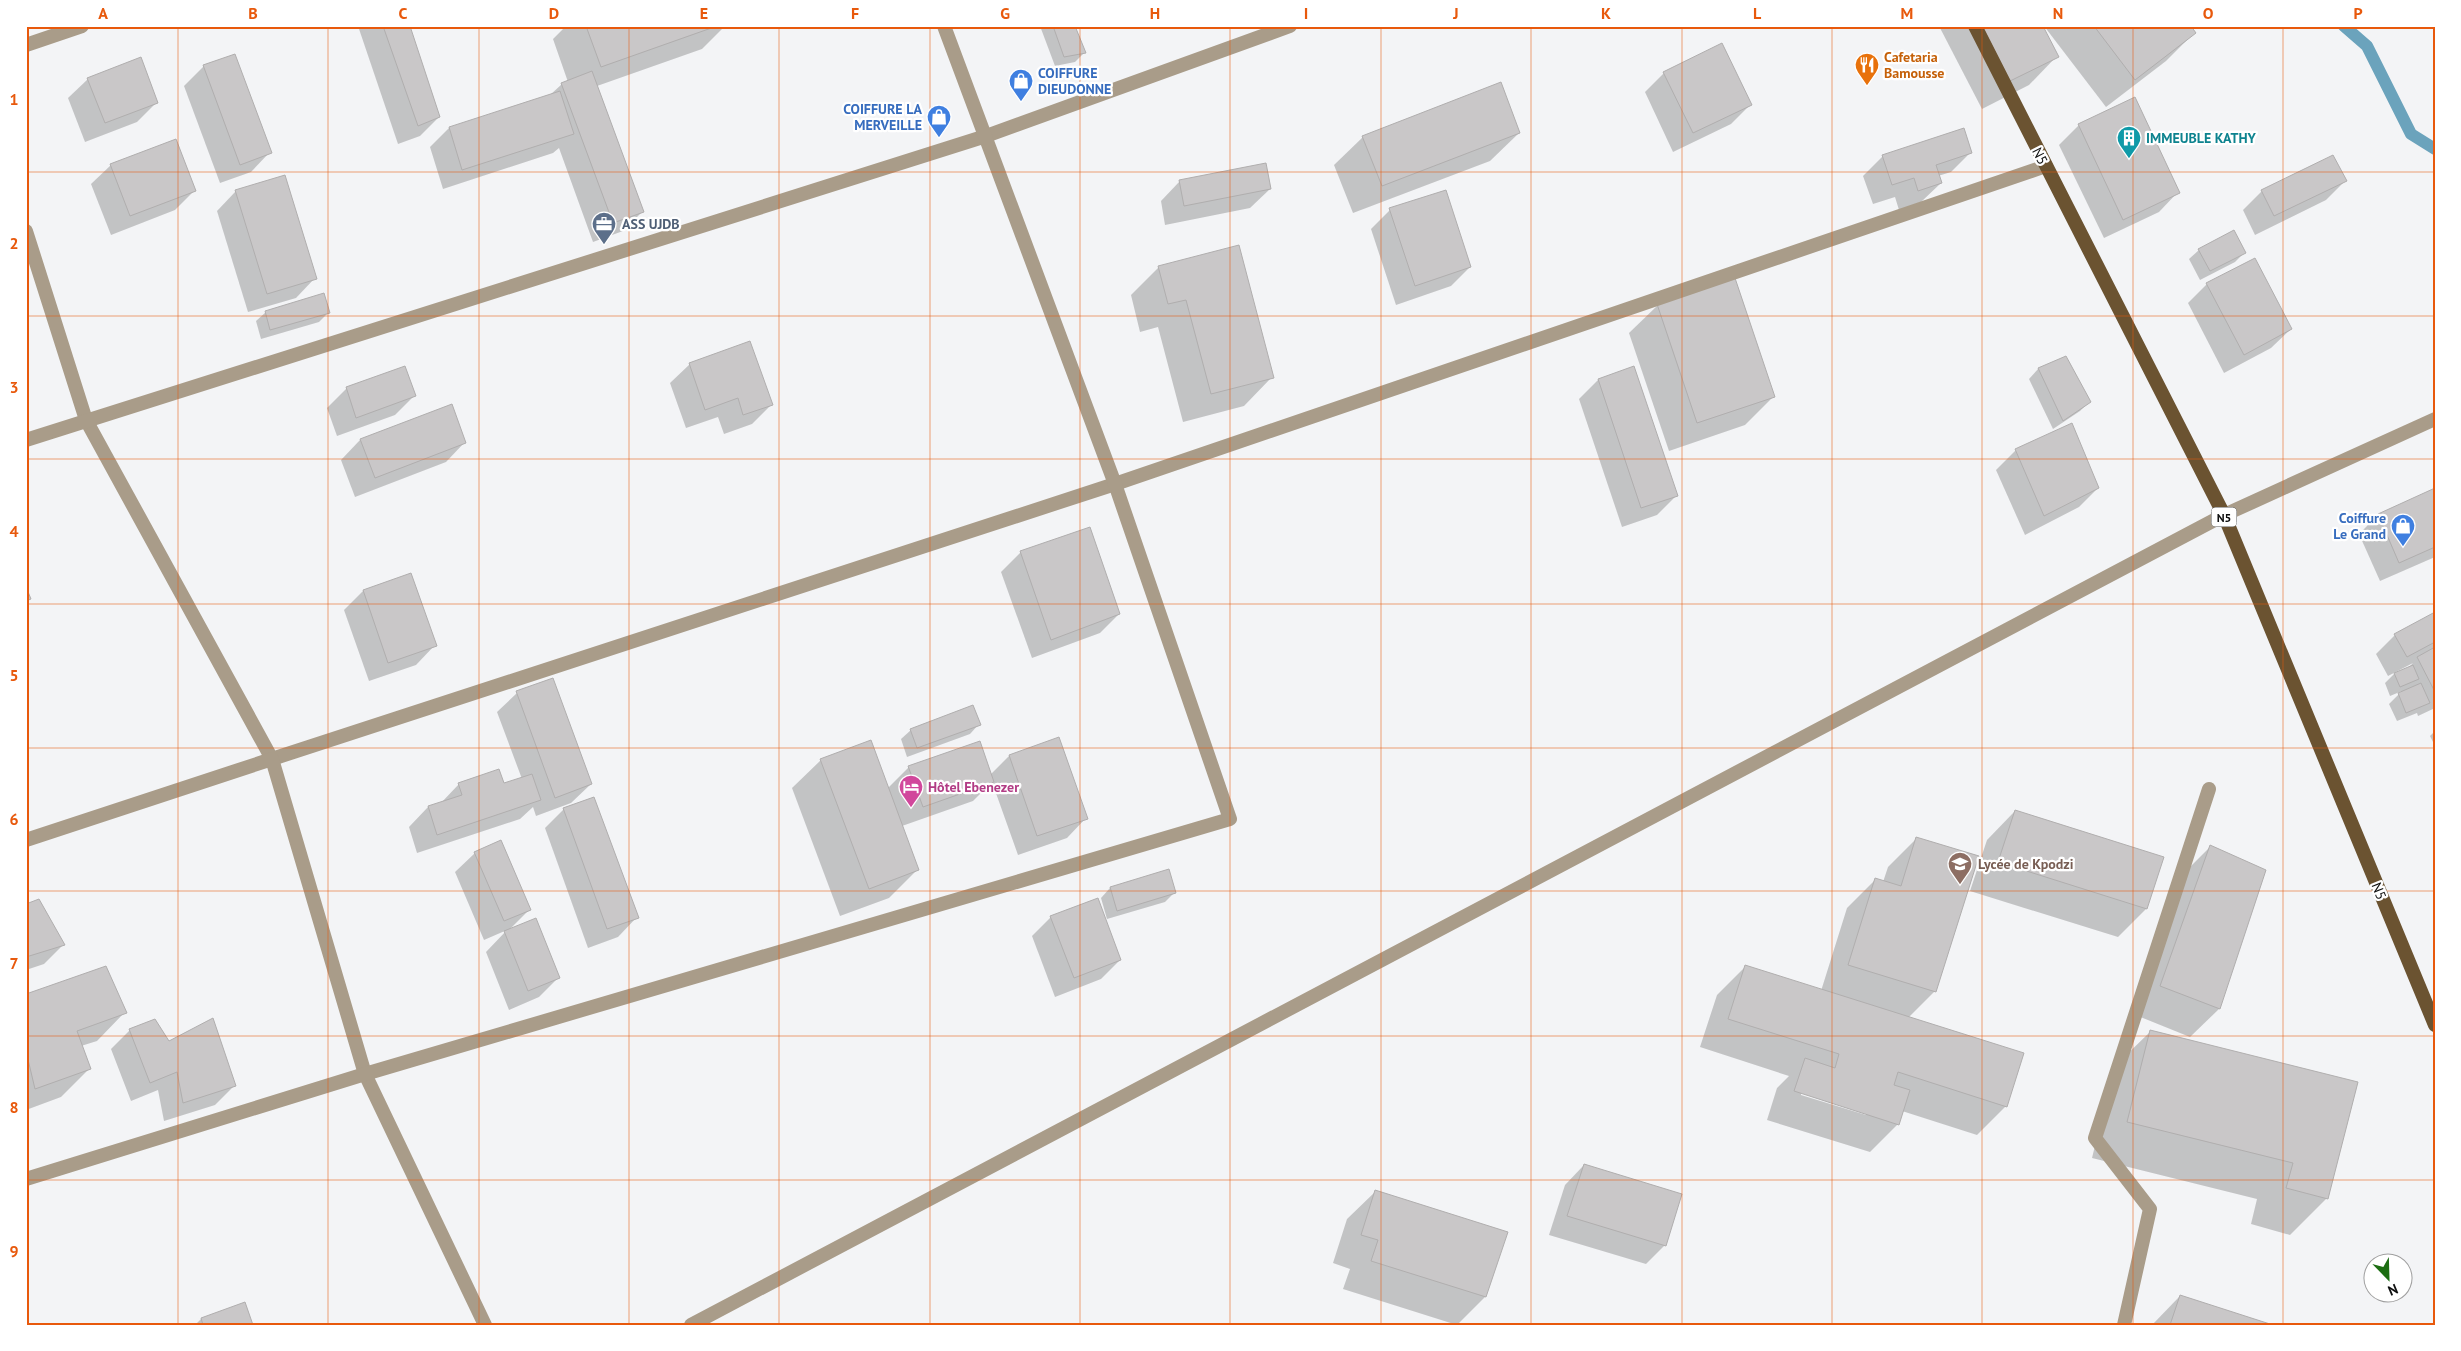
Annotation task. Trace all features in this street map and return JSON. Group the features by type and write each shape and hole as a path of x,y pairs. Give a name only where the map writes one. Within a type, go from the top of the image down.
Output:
{"main road":[{"name":"N5","path":"1975,26 2224,515 2435,1025"}],"street":[{"path":"26,44 82,26"},
{"path":"26,1180 365,1074 1230,819 1115,484 944,26"},
{"path":"26,440 986,136 1290,26"},
{"path":"26,840 272,758 1115,484 2046,166"},
{"path":"26,231 86,420 272,758 365,1074 485,1325"},
{"path":"691,1325 2224,515 2435,419"},
{"path":"2124,1325 2150,1209 2095,1138 2209,789"}],"building":[{"path":"383,26 410,26 440,117 418,126"},
{"path":"586,26 717,26 601,67"},
{"path":"1053,26 1075,26 1086,53 1064,57"},
{"path":"1982,26 2043,26 2059,57 2010,81"},
{"path":"2094,26 2191,26 2196,33 2135,80"},
{"path":"1722,43 1752,105 1693,133 1663,72"},
{"path":"235,54 272,153 240,165 203,65"},
{"path":"141,57 158,103 105,123 87,78"},
{"path":"592,71 644,212 613,223 561,83"},
{"path":"1501,82 1520,133 1382,186 1362,136"},
{"path":"560,91 574,134 462,170 449,127"},
{"name":"IMMEUBLE KATHY","path":"2135,97 2180,193 2123,220 2078,124"},
{"path":"1964,128 1972,153 1936,165 1942,183 1918,191 1914,178 1892,185 1882,155"},
{"path":"176,139 196,191 130,216 110,164"},
{"path":"2333,155 2347,181 2274,216 2261,190"},
{"path":"1266,163 1271,189 1184,206 1179,180"},
{"path":"285,175 317,279 267,294 235,190"},
{"path":"1446,190 1471,267 1415,286 1389,208"},
{"path":"2234,230 2246,253 2210,271 2198,249"},
{"path":"1239,245 1274,378 1211,394 1186,300 1168,304 1158,266"},
{"path":"2255,258 2292,329 2244,355 2206,283"},
{"path":"1735,278 1775,397 1697,423 1657,304"},
{"path":"324,293 330,313 270,330 265,311"},
{"path":"750,341 773,405 743,415 738,398 705,410 689,363"},
{"path":"2066,356 2091,402 2063,421 2038,368"},
{"path":"405,366 416,396 356,418 346,387"},
{"path":"1634,366 1678,496 1641,508 1598,379"},
{"path":"452,404 466,443 375,478 360,439"},
{"path":"2072,423 2099,488 2044,516 2015,449"},
{"path":"2435,488 2435,547 2399,563 2378,514"},
{"path":"1090,527 1120,614 1051,640 1020,551"},
{"path":"411,573 437,646 388,663 363,590"},
{"path":"26,587 31,599 26,601"},
{"path":"2435,612 2435,642 2407,657 2394,634"},
{"path":"2435,647 2435,692 2417,657"},
{"path":"2413,665 2419,679 2400,687 2394,673"},
{"path":"553,678 592,784 555,798 516,691"},
{"path":"2421,683 2430,703 2406,713 2398,693"},
{"path":"973,705 981,725 917,748 910,729"},
{"path":"1059,737 1088,819 1037,836 1009,755"},
{"path":"871,740 919,870 869,889 820,759"},
{"path":"980,741 994,782 923,807 908,766"},
{"path":"499,769 504,783 532,774 541,800 437,835 428,806 462,795 458,783"},
{"path":"594,797 639,918 607,929 563,808"},
{"path":"2015,810 2164,857 2147,909 1998,862"},
{"path":"1916,837 1979,856 1936,992 1848,965 1875,878 1901,886"},
{"path":"501,840 531,910 504,921 474,852"},
{"path":"2210,845 2266,870 2220,1009 2160,986"},
{"path":"1169,869 1176,893 1117,911 1110,887"},
{"path":"1098,898 1121,960 1074,978 1050,916"},
{"path":"39,899 65,945 26,957 26,904"},
{"path":"536,918 560,978 528,991 504,931"},
{"path":"1745,965 2024,1053 2007,1107 1898,1072 1894,1085 1910,1090 1899,1125 1794,1091 1805,1058 1835,1068 1839,1054 1728,1019"},
{"path":"106,966 127,1013 77,1031 91,1069 35,1089 26,1051 26,994"},
{"path":"213,1018 236,1086 183,1103 177,1072 150,1083 129,1029 155,1019 169,1041"},
{"path":"2150,1030 2358,1082 2328,1199 2286,1188 2293,1163 2127,1122"},
{"path":"1584,1164 1682,1194 1666,1246 1567,1216"},
{"path":"1375,1190 1508,1232 1486,1297 1371,1261 1378,1240 1361,1235"},
{"path":"2180,1295 2273,1325 2170,1325"},
{"path":"245,1302 253,1325 203,1325 201,1318"}],"waterway":[{"path":"2344,26 2367,46 2411,134 2435,149"}],"place":[{"name":"Cafetaria Bamousse","path":"1867,86"},
{"name":"COIFFURE DIEUDONNE","path":"1021,102"},
{"name":"COIFFURE LA MERVEILLE","path":"939,138"},
{"name":"IMMEUBLE KATHY","path":"2129,159"},
{"name":"ASS UJDB","path":"604,245"},
{"name":"Coiffure Le Grand","path":"2403,547"},
{"name":"Hôtel Ebenezer","path":"911,808"},
{"name":"Lycée de Kpodzi","path":"1960,885"}]}
